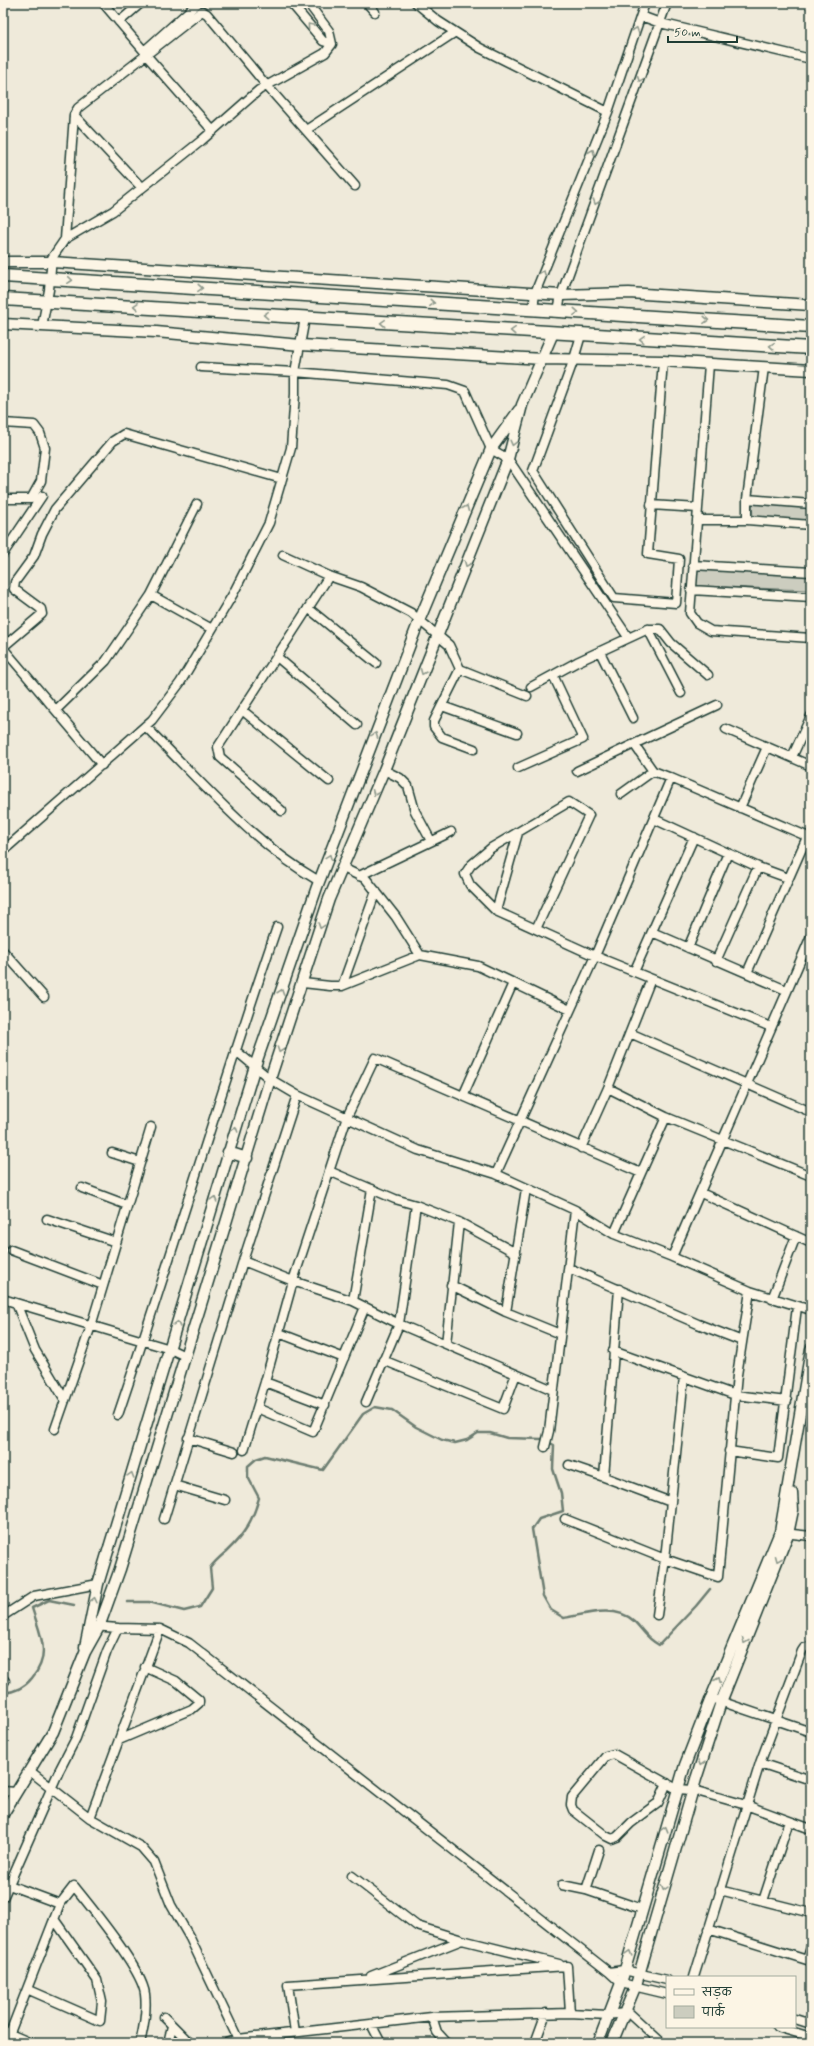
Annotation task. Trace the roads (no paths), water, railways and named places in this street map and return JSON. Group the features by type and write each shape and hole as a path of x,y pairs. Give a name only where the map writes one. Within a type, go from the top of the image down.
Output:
{"main road":[{"path":"3,276 811,327"},
{"path":"3,299 811,348"}],"street":[{"path":"103,3 144,50 198,3"},
{"path":"119,22 141,3"},
{"path":"291,3 323,41 332,44"},
{"path":"42,326 48,301 52,258 65,240 113,211 213,131 259,90 325,54 332,44 329,32 308,3"},
{"path":"367,3 375,12"},
{"path":"416,3 422,10 480,48 608,112"},
{"path":"533,310 535,293 608,112 645,3"},
{"path":"558,311 561,295 667,3"},
{"path":"65,240 74,115 78,108 199,12 204,11 266,86 355,186"},
{"path":"641,16 660,23 811,59"},
{"path":"306,130 454,32"},
{"path":"146,55 213,131"},
{"path":"74,115 142,188"},
{"path":"3,262 52,262 561,295 629,293 811,305"},
{"path":"310,295 311,279"},
{"path":"3,851 145,726 180,683 233,594 269,523 291,448 296,394 295,372 305,318"},
{"path":"3,324 156,332 301,345 543,359 663,360 811,370"},
{"path":"3,1814 30,1771 58,1721 94,1626 120,1569 270,1079 303,983 329,900 384,770 508,460 522,405 553,333"},
{"path":"581,335 574,359 533,471 614,598 676,603 679,559 648,554 663,360"},
{"path":"709,364 690,613 697,623 711,631 811,638"},
{"path":"202,366 448,385 465,391 491,449 508,460 628,638"},
{"path":"747,520 747,499 764,367"},
{"path":"94,1626 98,1584 170,1349 228,1152 255,1066 319,881 419,621 491,449 522,405"},
{"path":"3,423 34,425 40,433 45,448 41,481 30,499 3,498"},
{"path":"102,764 3,648 42,614 42,609 14,589 15,582 34,556 42,534 55,509 113,441 124,434 282,479"},
{"path":"3,554 42,496"},
{"path":"747,499 811,504"},
{"path":"56,710 106,661 151,595 197,504"},
{"path":"651,505 698,508"},
{"path":"698,520 747,520 811,525"},
{"path":"283,555 329,576 361,587 411,613 449,645 460,669 527,696"},
{"path":"693,566 811,572"},
{"path":"282,811 220,757 218,747 329,576"},
{"path":"691,590 811,597"},
{"path":"151,595 212,629"},
{"path":"308,608 376,663"},
{"path":"648,630 681,693"},
{"path":"531,687 628,638 648,630 660,630 671,642 708,675"},
{"path":"600,652 633,718"},
{"path":"277,657 357,725"},
{"path":"460,669 434,721 436,732 442,737 474,749"},
{"path":"518,768 583,739 554,675"},
{"path":"577,771 717,704"},
{"path":"442,706 517,733"},
{"path":"242,710 329,781"},
{"path":"792,757 811,716"},
{"path":"145,726 254,833 307,875 319,881"},
{"path":"726,729 811,766"},
{"path":"634,744 653,771 809,837 788,878 747,973"},
{"path":"740,808 767,746"},
{"path":"384,770 400,778 408,786 415,811 431,841"},
{"path":"621,794 653,771"},
{"path":"496,1174 595,956 671,778"},
{"path":"536,929 589,815 569,802 491,848 471,865 465,874 470,885 496,911 595,956 771,1027"},
{"path":"654,819 758,867 788,878"},
{"path":"359,876 451,832"},
{"path":"496,911 518,833"},
{"path":"634,972 694,838"},
{"path":"688,948 728,853"},
{"path":"716,961 758,867"},
{"path":"343,868 366,879 396,916 420,955"},
{"path":"342,986 376,891"},
{"path":"315,894 329,900"},
{"path":"118,1415 143,1342 235,1050 277,927"},
{"path":"652,932 786,990"},
{"path":"672,1257 701,1193 786,990 811,936"},
{"path":"3,951 44,997"},
{"path":"303,983 342,986 420,955 478,966 570,1010"},
{"path":"581,1148 608,1088 651,979"},
{"path":"463,1096 513,983"},
{"path":"630,1033 811,1112"},
{"path":"235,1050 270,1079 298,1095 418,1150 496,1174 526,1189 575,1210 614,1234 672,1257 750,1291 797,1307 811,1310"},
{"path":"244,1450 266,1382 293,1281 347,1117 375,1058 520,1122 641,1173"},
{"path":"608,1088 666,1117 811,1176"},
{"path":"164,1519 243,1261 298,1095"},
{"path":"614,1234 666,1117"},
{"path":"55,1429 91,1326 151,1127"},
{"path":"228,1152 247,1158"},
{"path":"112,1153 140,1162"},
{"path":"329,1171 395,1199 416,1205 459,1222 516,1253"},
{"path":"82,1188 127,1205"},
{"path":"353,1301 372,1189"},
{"path":"506,1312 526,1189"},
{"path":"701,1193 811,1243"},
{"path":"366,1402 399,1324 416,1205"},
{"path":"544,1447 549,1431 575,1210"},
{"path":"47,1220 116,1242"},
{"path":"446,1344 451,1285 459,1222"},
{"path":"772,1299 796,1236"},
{"path":"11,1250 103,1285"},
{"path":"243,1261 293,1281 353,1301 399,1324 553,1390"},
{"path":"569,1268 698,1324 742,1341"},
{"path":"451,1285 506,1312 560,1334"},
{"path":"604,1477 619,1289"},
{"path":"565,1519 665,1559 718,1577 735,1395 750,1291"},
{"path":"3,1299 170,1349 185,1356"},
{"path":"16,1303 35,1350 65,1400"},
{"path":"257,1408 313,1432 365,1307"},
{"path":"729,1451 778,1458 787,1401 797,1307"},
{"path":"279,1333 344,1358"},
{"path":"612,2043 636,1985 693,1790 721,1702 760,1591 785,1529 789,1510 790,1478 811,1349"},
{"path":"613,1351 735,1395 787,1401"},
{"path":"383,1360 504,1409 516,1374"},
{"path":"657,1615 665,1559 684,1376"},
{"path":"266,1382 325,1404"},
{"path":"188,1438 234,1452"},
{"path":"569,1465 671,1502"},
{"path":"174,1485 225,1500"},
{"path":"785,1529 811,1536"},
{"path":"3,1616 34,1596 98,1584"},
{"path":"598,2043 620,1983 677,1789 710,1698 755,1605"},
{"path":"94,1626 160,1629 189,1643 609,1972 620,1983 636,1985 666,1994"},
{"path":"3,1898 51,1789 76,1738 107,1651 118,1628"},
{"path":"90,1818 160,1629"},
{"path":"694,1976 760,1763 802,1652 804,1648 811,1646"},
{"path":"118,1740 192,1709 199,1703 199,1700 176,1681 145,1667"},
{"path":"710,1698 811,1732"},
{"path":"667,1783 658,1803 631,1823 617,1837 612,1839 573,1810 571,1805 572,1797 610,1754 614,1754 667,1783 677,1789 693,1790 746,1805 811,1829"},
{"path":"760,1763 811,1780"},
{"path":"30,1771 51,1789 90,1818 142,1848 154,1862 171,1905 190,1938 238,2039"},
{"path":"3,1791 16,1792"},
{"path":"763,1901 789,1821"},
{"path":"586,1890 599,1850"},
{"path":"352,1876 417,1926 462,1940 567,1966"},
{"path":"9,1885 60,1904"},
{"path":"562,1885 586,1890 642,1909"},
{"path":"6,2043 6,2032 27,1990 60,1904 74,1886 134,1965 145,1992 145,2015 140,2043"},
{"path":"720,1890 811,1914"},
{"path":"27,1990 100,2021 102,2002 97,1980 54,1919"},
{"path":"708,1929 807,1960 811,1947"},
{"path":"362,1979 462,1940"},
{"path":"296,2032 288,1985 567,1966"},
{"path":"567,1966 570,2013"},
{"path":"609,1972 624,1970 666,1980"},
{"path":"226,2043 238,2039 432,2017 546,2013 608,2015 624,2011"},
{"path":"624,2011 662,2043"},
{"path":"535,2043 546,2013"},
{"path":"164,2017 190,2043"},
{"path":"432,2017 437,2032 447,2043"},
{"path":"796,2019 811,2024"},
{"path":"370,2024 381,2043"},
{"path":"168,2043 172,2026"},
{"path":"780,2028 811,2037"},
{"path":"6,2032 31,2043"}],"waterway":[{"path":"127,1602 149,1602 184,1611 200,1607 212,1588 210,1568 243,1533 257,1506 259,1498 248,1477 248,1466 256,1459 265,1456 323,1470 363,1414 375,1407 392,1410 416,1427 442,1440 455,1443 467,1440 478,1433 490,1433 507,1438 542,1439 554,1445 553,1469 561,1493 563,1511 539,1519 532,1529 543,1596 551,1610 564,1618 600,1612 618,1613 627,1616 634,1621 648,1637 659,1645 710,1589"},
{"path":"3,1693 12,1692 26,1684 32,1678 42,1661 43,1653 41,1636 32,1608 49,1600 74,1605"}]}
